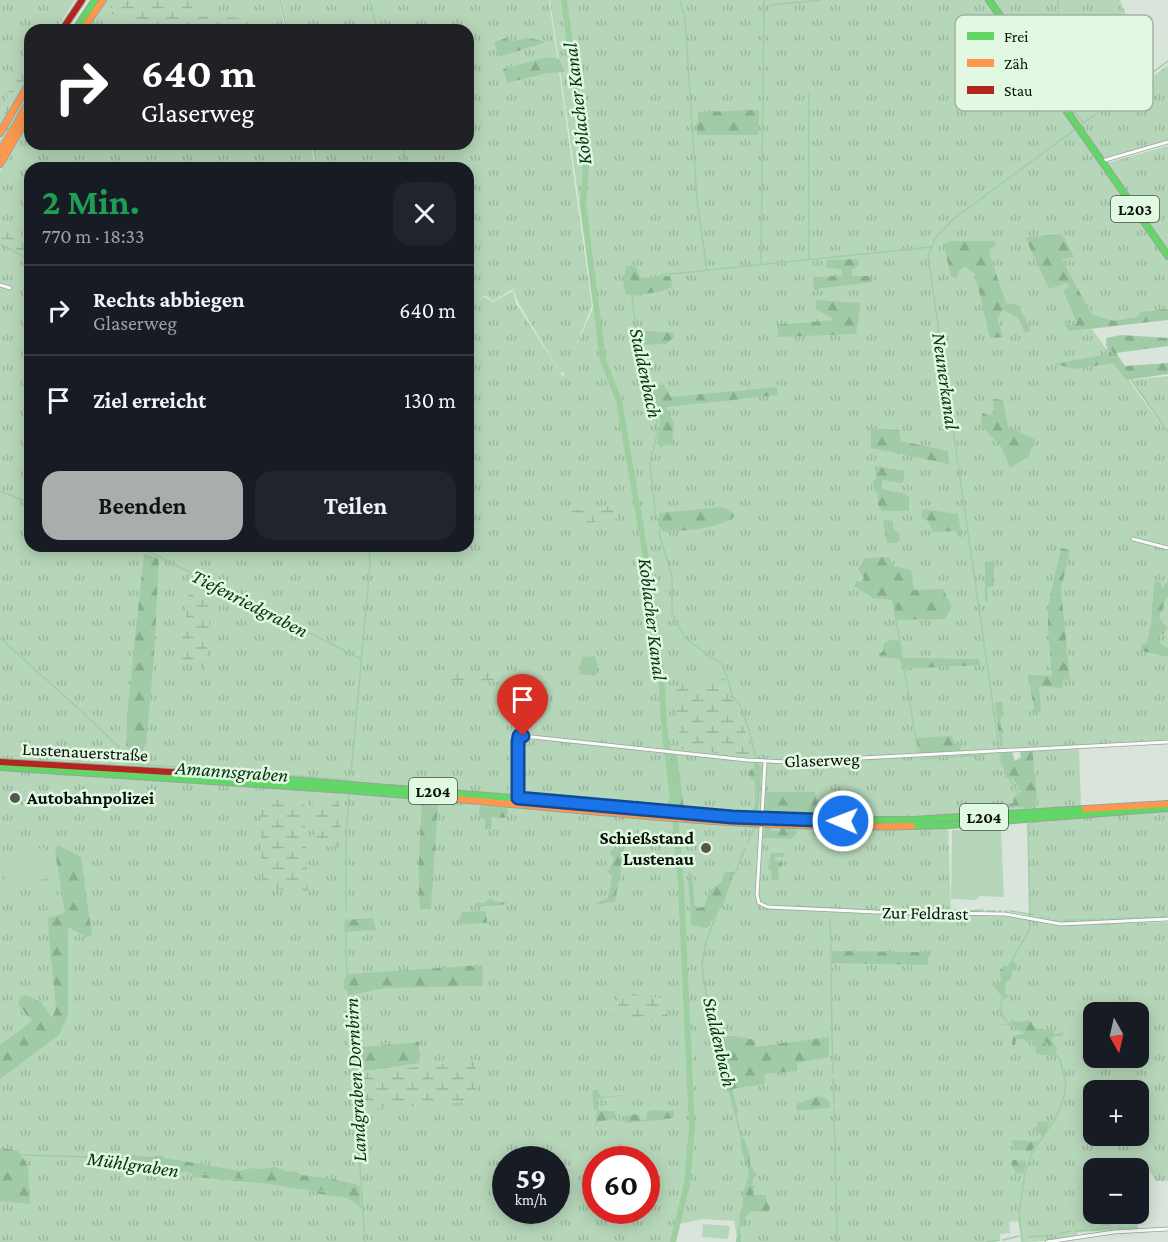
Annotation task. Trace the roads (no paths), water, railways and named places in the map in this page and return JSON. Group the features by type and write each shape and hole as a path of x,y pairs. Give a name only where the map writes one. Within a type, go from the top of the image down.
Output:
{"main road":[{"path":"67,24 82,0"},
{"path":"79,24 95,0"},
{"path":"86,24 103,0"},
{"name":"L203","path":"989,0 999,15"},
{"path":"0,133 24,92"},
{"path":"0,152 24,110"},
{"name":"L203","path":"1066,111 1168,256"},
{"path":"0,164 24,123"},
{"name":"Lustenauerstraße","path":"0,762 348,787"},
{"name":"Lustenauerstraße","path":"0,767 348,787"},
{"name":"L204","path":"348,787 791,825 907,826 1005,822 1168,808"},
{"name":"L204","path":"684,816 905,821 981,818 1168,804"}],"street":[{"path":"1102,161 1168,142"},
{"path":"0,285 10,288"},
{"path":"1133,539 1168,548"},
{"name":"Glaserweg","path":"517,802 519,736 765,762 1168,742"},
{"path":"762,815 765,762"},
{"name":"Zur Feldrast","path":"761,827 757,895 762,905 866,912 1005,914 1067,924 1168,919"},
{"path":"1047,1242 1114,1232 1168,1229"}],"waterway":[{"name":"Landgraben Dornbirn","path":"280,0 286,24"},
{"path":"370,0 376,24"},
{"name":"Koblacher Kanal","path":"564,0 586,165 583,204 603,360 619,401 649,575 675,815 681,885 692,1127 687,1184 673,1242"},
{"path":"680,0 685,19 697,200 707,270"},
{"path":"761,263 764,0"},
{"path":"771,5 821,0"},
{"path":"1058,0 1058,9"},
{"name":"Neunerkanal","path":"1153,72 1168,61"},
{"path":"809,94 809,259"},
{"path":"1073,111 1084,123"},
{"name":"Neunerkanal","path":"1028,810 1002,765 1000,754 928,256 935,239 952,220 1100,111"},
{"name":"Landgraben Dornbirn","path":"314,150 316,162"},
{"path":"404,150 406,162"},
{"path":"0,244 24,257"},
{"path":"661,275 931,247"},
{"name":"Staldenbach","path":"630,279 638,347 642,354 646,386 657,417 657,434 650,463 655,512 662,525 659,533 672,577 672,613 686,639 723,665 733,697 740,705 749,730 756,759"},
{"path":"1070,282 1093,327"},
{"path":"1106,344 1168,432"},
{"name":"Tiefenriedgraben","path":"0,491 24,501"},
{"name":"Tiefenriedgraben","path":"150,552 361,659"},
{"name":"Landgraben Dornbirn","path":"351,773 369,552"},
{"path":"892,595 918,753"},
{"name":"Amannsgraben","path":"0,638 79,709"},
{"name":"Amannsgraben","path":"81,711 119,747"},
{"name":"Amannsgraben","path":"119,755 125,763 350,780"},
{"path":"920,759 984,755"},
{"name":"Staldenbach","path":"755,764 756,814"},
{"name":"Landgraben Dornbirn","path":"346,910 346,836 349,794"},
{"name":"Neunerkanal","path":"1022,1242 1019,1214 1025,1172 1033,1151 1055,1119 1066,1085 1060,1059 1043,1040 1009,1023 1000,1010 1008,967 1030,929 1028,824"},
{"name":"Staldenbach","path":"747,843 755,827"},
{"name":"Staldenbach","path":"738,1242 741,1211 747,1205 745,1191 750,1174 704,984 702,964 706,942 730,878 736,871 745,848"},
{"path":"794,906 811,907"},
{"path":"815,907 827,908"},
{"path":"831,908 837,908"},
{"path":"849,909 860,909"},
{"path":"865,909 894,910"},
{"path":"906,910 911,910"},
{"path":"915,910 939,910"},
{"path":"943,910 960,910"},
{"path":"967,911 983,910"},
{"path":"987,911 995,911"},
{"path":"1010,911 1034,915"},
{"path":"1161,917 1165,916"},
{"path":"1152,917 1157,917"},
{"name":"Landgraben Dornbirn","path":"346,918 346,957 365,1242"},
{"path":"830,918 831,954"},
{"path":"1118,918 1123,918"},
{"path":"1126,918 1131,918"},
{"path":"1135,918 1140,918"},
{"path":"1089,920 1095,919"},
{"path":"1099,919 1104,919"},
{"path":"1109,919 1114,919"},
{"path":"1080,920 1086,920"},
{"path":"831,957 831,969"},
{"path":"831,973 832,1031"},
{"path":"832,1034 833,1073"},
{"path":"833,1078 834,1104"},
{"path":"834,1108 834,1118"},
{"path":"834,1121 835,1144"},
{"path":"835,1147 835,1176"},
{"name":"Mühlgraben","path":"0,1153 18,1155"},
{"name":"Mühlgraben","path":"23,1155 90,1157 243,1180"},
{"path":"836,1179 836,1188"},
{"name":"Mühlgraben","path":"248,1180 337,1193 351,1199 362,1208"},
{"path":"836,1191 837,1236"},
{"path":"1091,1230 1113,1228"},
{"path":"1117,1228 1126,1228"},
{"path":"1130,1228 1137,1228"},
{"path":"1075,1231 1087,1230"},
{"path":"1058,1234 1071,1231"},
{"path":"1028,1237 1053,1235"},
{"path":"1003,1240 1019,1236"},
{"path":"987,1242 999,1240"}],"place":[{"name":"Autobahnpolizei","path":"15,798"},
{"name":"Schießstand Lustenau","path":"706,848"}]}
